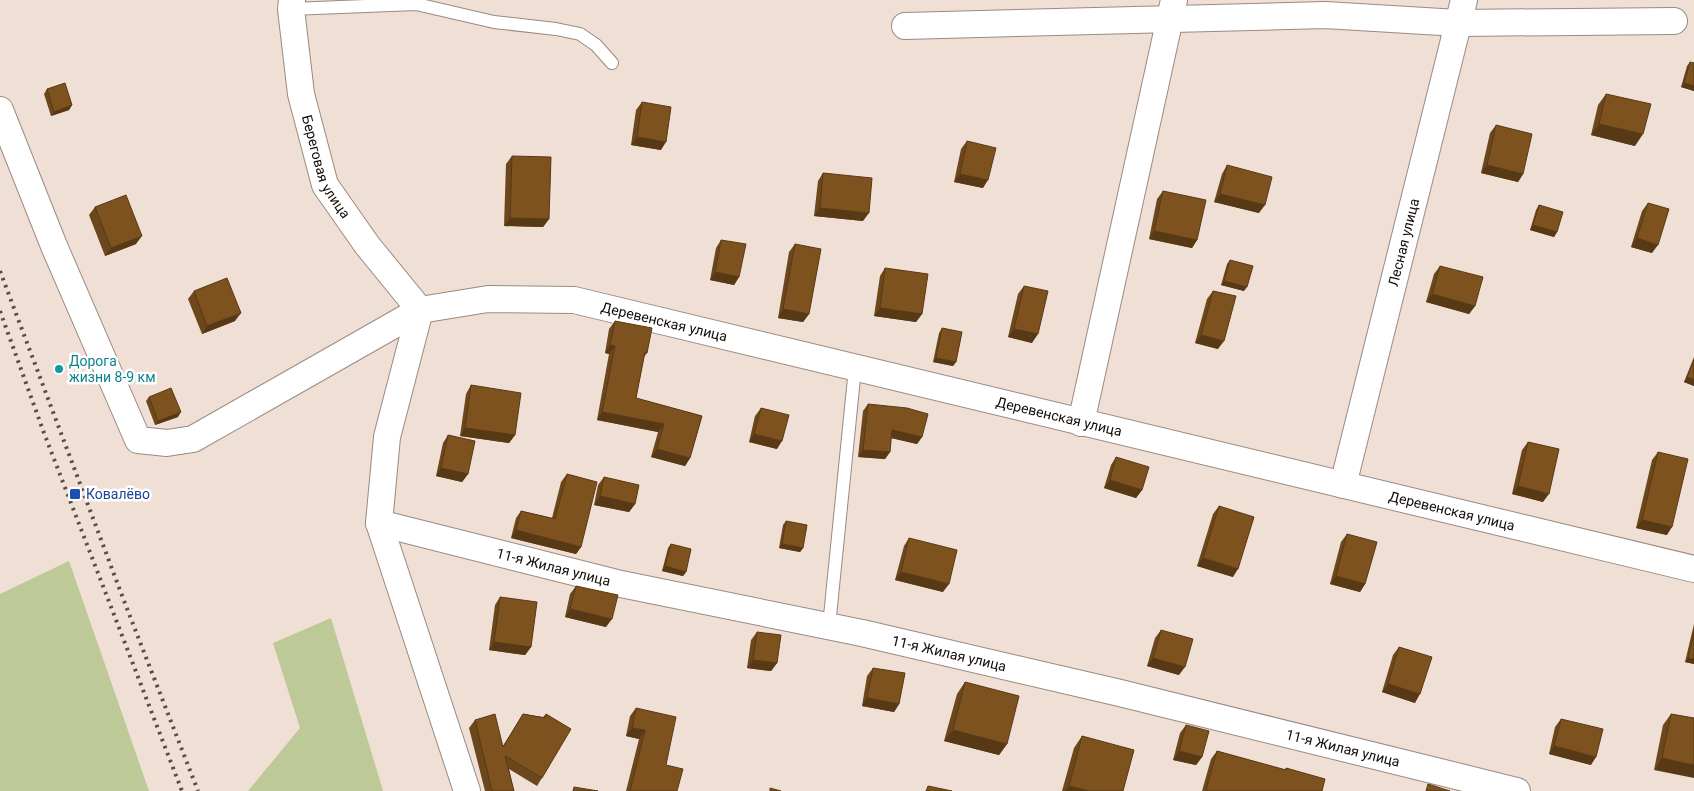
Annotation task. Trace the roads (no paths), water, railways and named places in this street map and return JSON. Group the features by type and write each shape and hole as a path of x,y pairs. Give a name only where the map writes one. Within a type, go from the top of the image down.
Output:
{"street":[{"name":"Береговая улица","path":"292,4 301,94 325,184 367,245 420,310"},
{"path":"1081,423 1171,10"},
{"path":"905,26 1171,10 1325,15 1461,12 1674,22"},
{"name":"Лесная улица","path":"1343,485 1461,12"},
{"path":"0,110 54,246 138,440 167,443 193,439 420,310"},
{"name":"Деревенская улица","path":"420,310 488,299 574,300 1694,569"},
{"path":"420,310 387,437 379,524 467,791"},
{"name":"11-я Жилая улица","path":"379,524 621,584 829,626 1120,693 1517,791"}],"lane":[{"path":"292,4 416,4 494,22 556,29 580,34 596,45 612,63"},
{"path":"829,626 855,368"}],"railway":[{"path":"0,271 198,791"},
{"path":"0,311 44,433 182,791"}],"place":[{"name":"Дорога жизни 8-9 км","path":"59,369"},
{"name":"Ковалёво","path":"75,494"}]}
